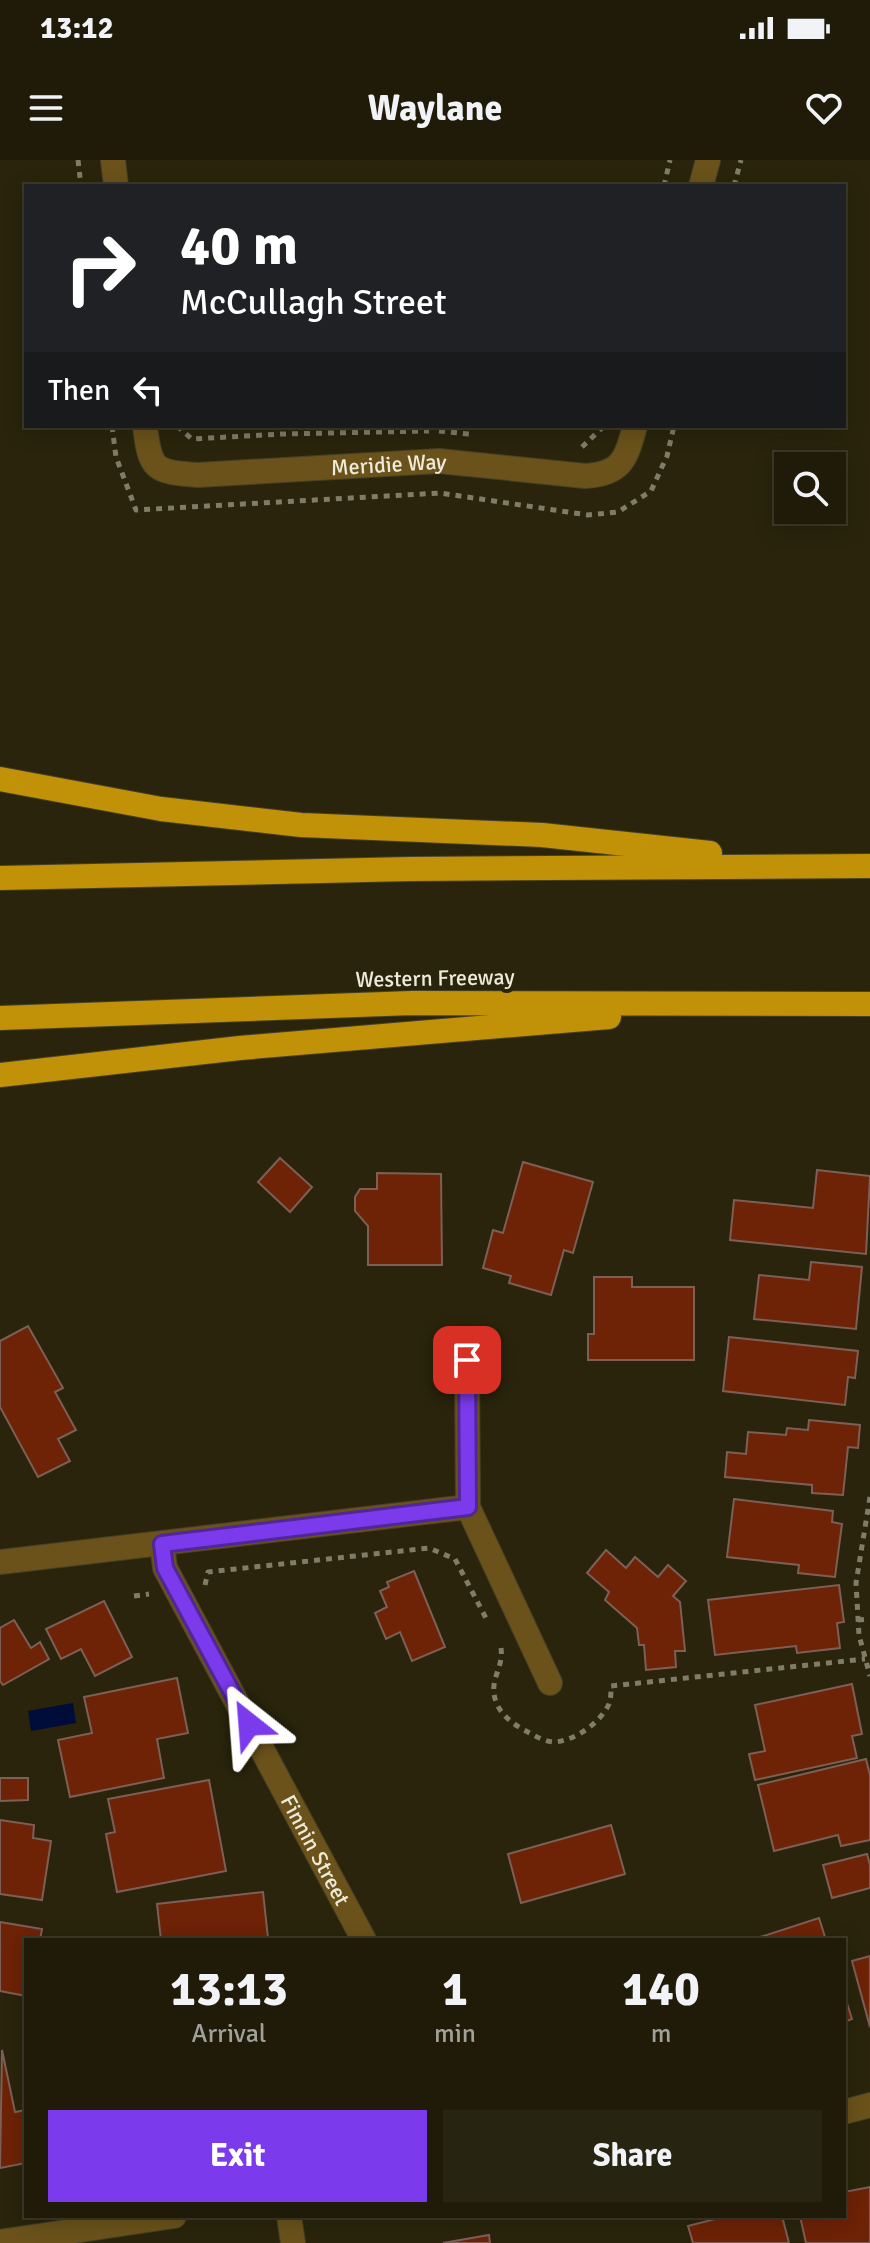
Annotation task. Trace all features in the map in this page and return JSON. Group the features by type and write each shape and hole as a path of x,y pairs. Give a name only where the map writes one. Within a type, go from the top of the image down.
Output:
{"highway":[{"path":"0,779 161,809 301,825 542,835 819,864"},
{"path":"0,878 410,869 870,866"},
{"path":"0,1075 240,1048 819,1002"},
{"name":"Western Freeway","path":"0,1018 412,1003 870,1004"}],"street":[{"path":"113,160 116,184"},
{"path":"702,184 708,160"},
{"name":"Meridie Way","path":"145,428 149,456 156,466 170,473 198,475 439,461 585,476 617,468 628,451 634,428"},
{"path":"467,1360 468,1507 550,1683"},
{"path":"0,1562 468,1507"},
{"name":"Finnin Street","path":"162,1544 165,1568 363,1938"},
{"path":"846,2111 870,2105"},
{"path":"0,2242 161,2218"},
{"path":"289,2218 293,2243"}],"path":[{"path":"78,160 81,184"},
{"path":"664,184 670,160"},
{"path":"735,184 741,160"},
{"path":"870,1497 856,1583 859,1635 870,1676"},
{"path":"858,1620 870,1619"}],"water":[{"path":"73,1703 76,1723 31,1731 28,1711"}],"building":[{"path":"280,1158 312,1187 290,1212 258,1182"},
{"path":"523,1162 593,1182 573,1253 564,1250 551,1295 509,1283 511,1276 483,1268 493,1230 503,1233"},
{"path":"817,1170 870,1176 866,1254 730,1240 734,1200 813,1208"},
{"path":"377,1173 441,1174 442,1265 368,1265 368,1226 355,1211 355,1197 360,1189 377,1189"},
{"path":"811,1262 862,1267 856,1329 754,1319 759,1275 809,1280"},
{"path":"594,1277 632,1277 632,1287 694,1287 694,1360 588,1360 588,1334 594,1334"},
{"path":"28,1326 63,1388 55,1392 76,1430 58,1439 70,1461 38,1477 0,1407 0,1341"},
{"path":"729,1337 858,1351 855,1378 848,1377 845,1405 723,1391"},
{"path":"809,1420 860,1425 858,1448 848,1447 843,1495 812,1493 812,1485 725,1477 727,1452 746,1454 748,1432 786,1435 787,1428 808,1430"},
{"path":"734,1499 833,1511 832,1522 842,1524 835,1577 798,1573 799,1565 727,1557"},
{"path":"606,1550 626,1568 635,1557 658,1577 668,1565 686,1581 673,1596 680,1602 685,1651 675,1651 676,1667 646,1670 644,1645 639,1645 637,1628 605,1600 609,1592 587,1573"},
{"path":"414,1571 445,1647 412,1661 400,1632 386,1639 375,1613 387,1607 380,1591 389,1587 387,1582"},
{"path":"839,1585 844,1622 837,1623 840,1648 797,1653 796,1646 715,1655 708,1600"},
{"path":"104,1601 132,1657 95,1676 81,1649 61,1659 46,1629"},
{"path":"14,1620 31,1648 40,1642 49,1659 3,1685 0,1681 0,1628"},
{"path":"177,1678 188,1733 157,1739 164,1778 70,1797 58,1740 92,1733 84,1697"},
{"path":"852,1684 862,1734 852,1736 857,1758 755,1780 749,1754 765,1751 755,1705"},
{"path":"866,1759 870,1775 870,1840 841,1846 838,1835 774,1851 758,1785"},
{"path":"0,1778 28,1778 28,1800 0,1801"},
{"path":"209,1780 226,1871 117,1892 106,1834 115,1832 108,1799"},
{"path":"0,1820 34,1825 33,1838 51,1841 42,1900 0,1894"},
{"path":"611,1825 625,1874 521,1903 508,1854"},
{"path":"867,1854 870,1888 832,1898 823,1865"},
{"path":"263,1892 268,1938 161,1938 157,1904"},
{"path":"819,1918 825,1938 757,1938"},
{"path":"0,1922 42,1929 40,1938 24,1938 24,1996 0,1991"},
{"path":"870,1956 870,2027 852,1961"},
{"path":"846,2000 852,2019 846,2021"},
{"path":"2,2050 15,2112 24,2110 24,2163 0,2168"},
{"path":"870,2187 870,2243 806,2243 800,2218 846,2218 846,2192"},
{"path":"719,2218 783,2218 789,2243 693,2243 688,2226"},
{"path":"489,2235 490,2243 443,2243"}],"route":[{"path":"249,1724 165,1568 162,1544 468,1507 467,1360"}]}
